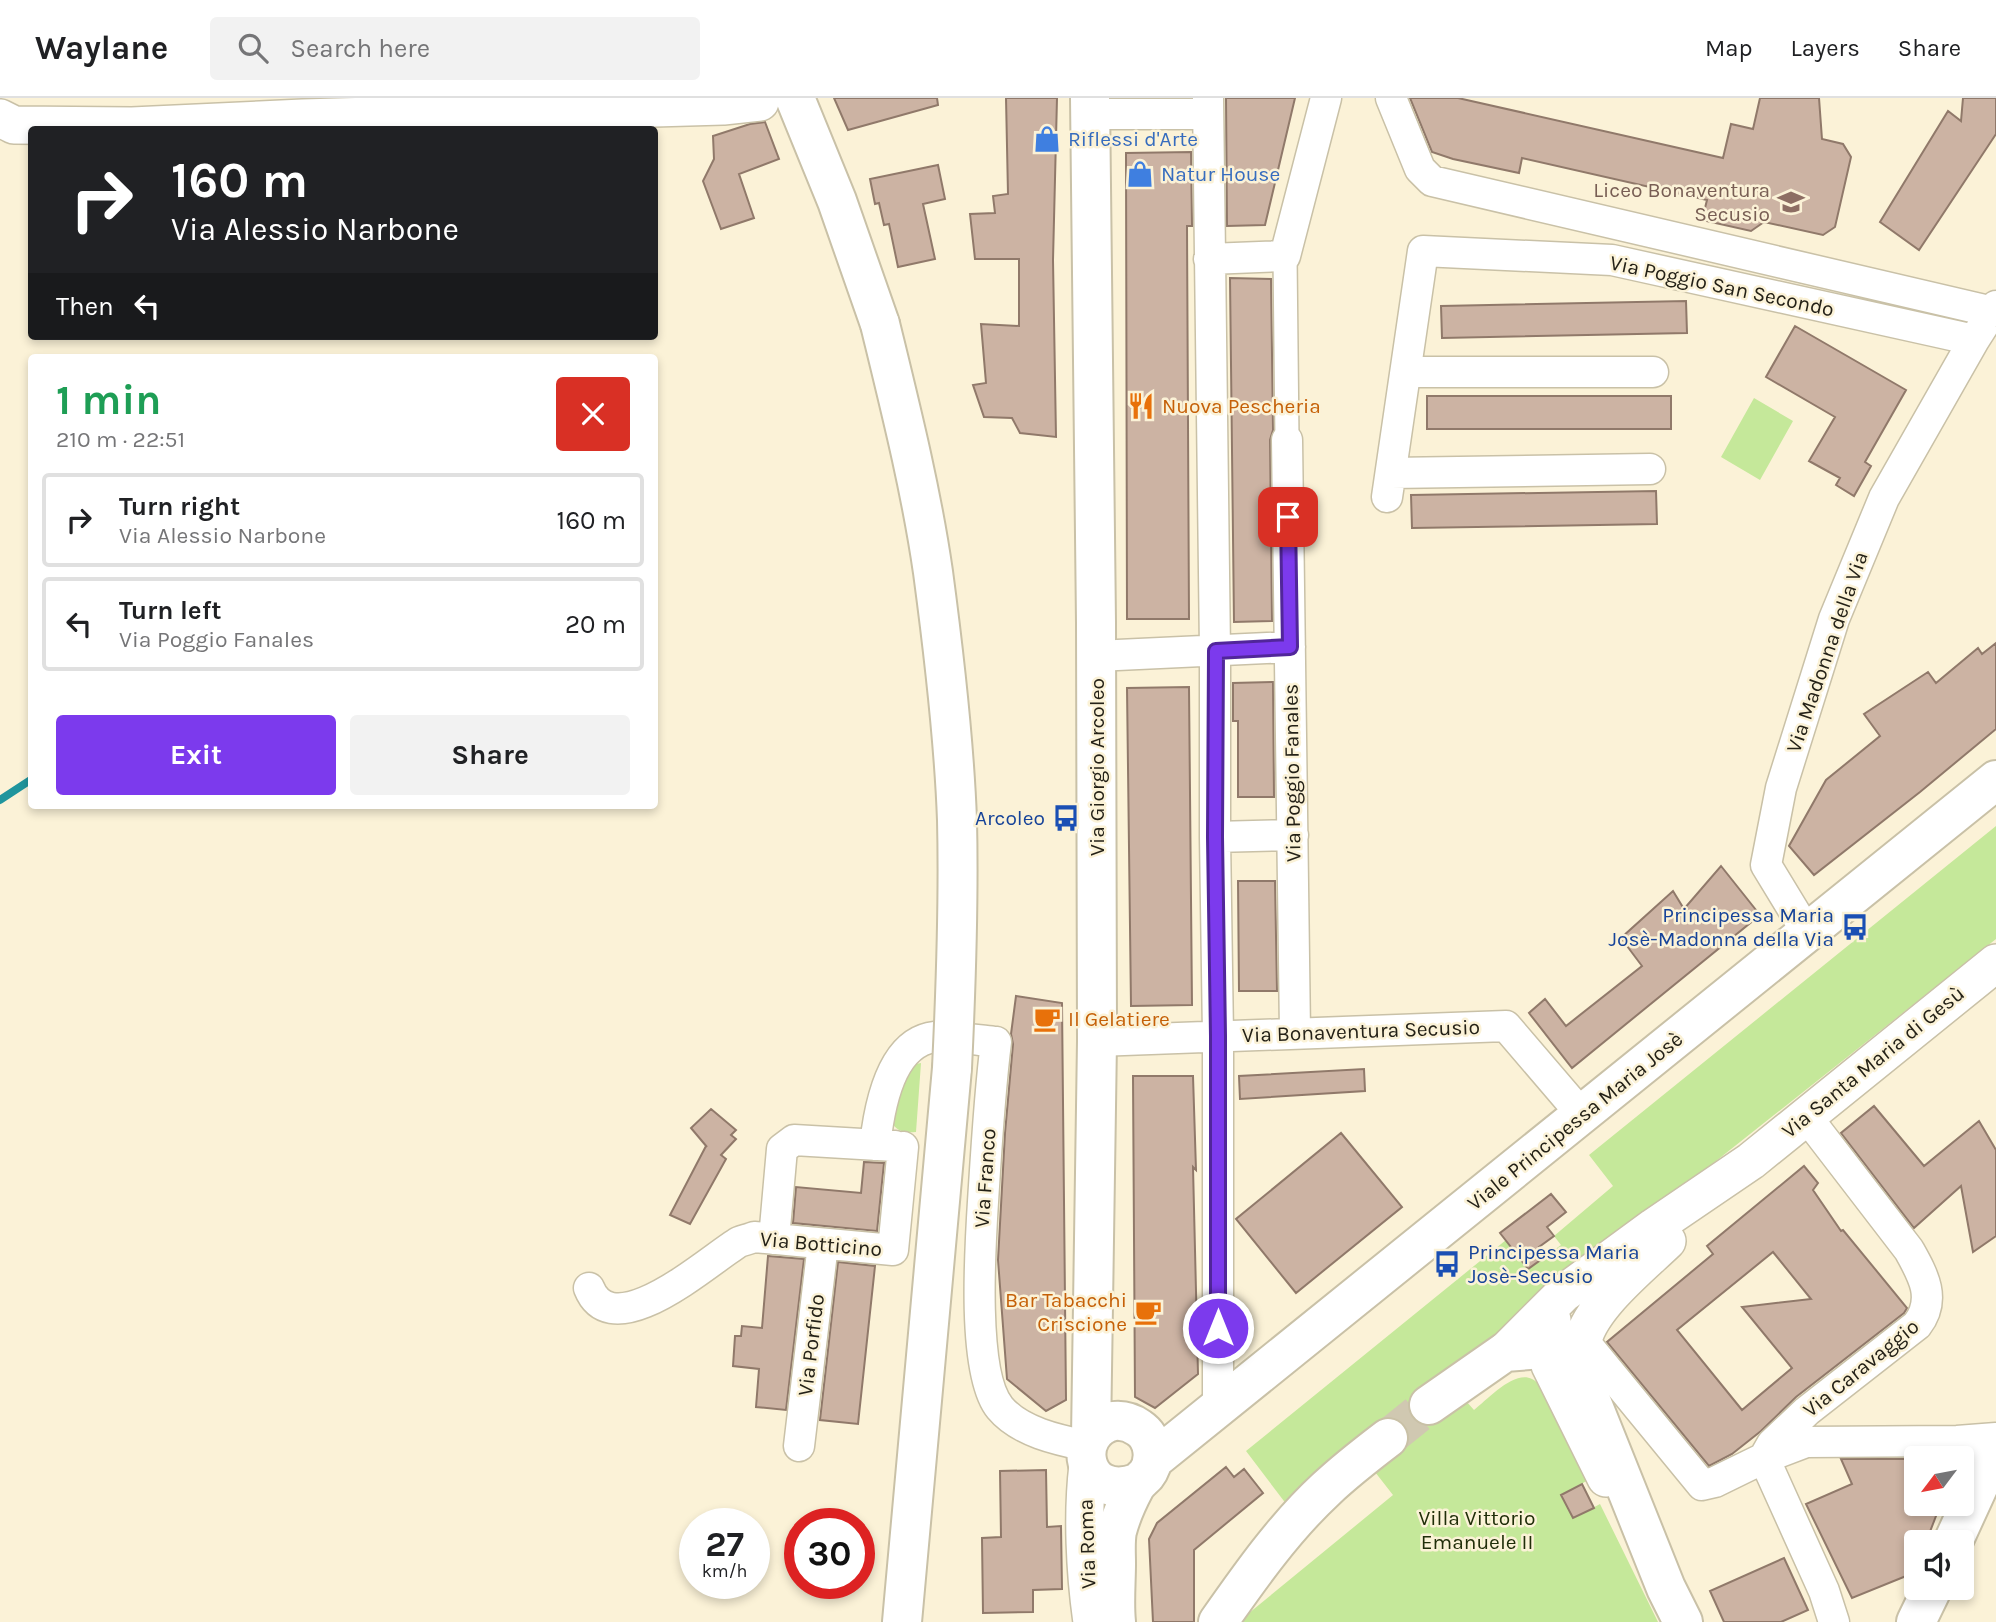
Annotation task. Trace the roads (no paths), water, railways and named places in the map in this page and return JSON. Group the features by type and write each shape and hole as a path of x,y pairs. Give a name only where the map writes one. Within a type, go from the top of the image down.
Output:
{"main road":[{"path":"778,100 837,201 880,324 910,447 930,556 948,694 957,833 958,944 952,1068 902,1622"},
{"name":"Via Giorgio Arcoleo","path":"1089,1449 1097,1041 1091,106"},
{"name":"Viale Principessa Maria Josè","path":"1145,1472 1218,1408 1996,780"},
{"path":"1429,1405 1505,1352 1555,1348 1570,1358 1581,1356 1666,1588 1683,1622"},
{"path":"1116,1622 1117,1533 1125,1508 1145,1472 1152,1445 1144,1432 1132,1423 1116,1420 1102,1425 1089,1449 1095,1478 1108,1486 1123,1488 1145,1472"},
{"path":"1218,1622 1262,1559 1287,1530 1326,1489 1388,1437"},
{"path":"1974,1494 1996,1448"}],"street":[{"name":"Via Poggio Fanales","path":"1295,1033 1285,256 1326,98"},
{"path":"1391,98 1420,169 1432,180 1994,309"},
{"path":"0,118 14,125 132,126 778,100"},
{"path":"1091,106 1208,106 1216,651 1218,1408"},
{"name":"Via Poggio San Secondo","path":"1650,470 1389,485 1423,251 1612,260 1973,340"},
{"path":"1209,259 1285,256"},
{"name":"Via Madonna della Via","path":"1808,934 1766,865 1782,788 1834,619 1884,498 1973,340 1994,309"},
{"path":"1406,372 1653,372"},
{"path":"1096,656 1290,647"},
{"path":"1215,837 1293,835"},
{"name":"Via Santa Maria di Gesù","path":"1751,1161 1996,964"},
{"name":"Via Bonaventura Secusio","path":"1097,1041 1506,1026 1583,1116"},
{"name":"Via Franco","path":"889,1146 878,1117 894,1069 906,1052 918,1042 935,1037 996,1042 979,1279 982,1345 990,1390 1000,1408 1013,1419 1039,1434 1089,1449"},
{"name":"Via Caravaggio","path":"1764,1458 1772,1444 1807,1411 1917,1325 1925,1315 1928,1302 1921,1272 1909,1250 1806,1116"},
{"path":"774,1238 782,1149 794,1140 944,1150"},
{"name":"Via Botticino","path":"589,1288 603,1306 616,1309 632,1307 679,1284 740,1242 754,1237 893,1250 889,1146"},
{"path":"1505,1352 1564,1293 1751,1161"},
{"path":"1751,1161 1622,1284 1596,1314 1581,1356 1702,1485 1715,1482 1764,1458 1806,1442 1957,1441 1996,1438"},
{"name":"Via Porfido","path":"799,1446 823,1244"},
{"path":"1564,1293 1551,1324 1546,1349 1549,1365 1626,1518 1666,1588"},
{"name":"Via Roma","path":"1083,1614 1085,1491 1089,1449"},
{"path":"1764,1458 1824,1591 1834,1622"},
{"path":"1824,1591 1845,1622"}],"waterway":[{"path":"0,800 28,782"}],"tunnel":[{"path":"1388,1438 1429,1405"}],"place":[{"name":"Riflessi d'Arte","path":"1047,139"},
{"name":"Natur House","path":"1140,174"},
{"name":"Liceo Bonaventura Secusio","path":"1791,202"},
{"name":"Nuova Pescheria","path":"1141,406"},
{"name":"Arcoleo","path":"1066,818"},
{"name":"Principessa Maria Josè-Madonna della Via","path":"1855,927"},
{"name":"Il Gelatiere","path":"1047,1019"},
{"name":"Principessa Maria Josè-Secusio","path":"1447,1264"},
{"name":"Bar Tabacchi Criscione","path":"1148,1312"}],"park label":[{"name":"Villa Vittorio Emanuele II","path":"1477,1530"}]}
